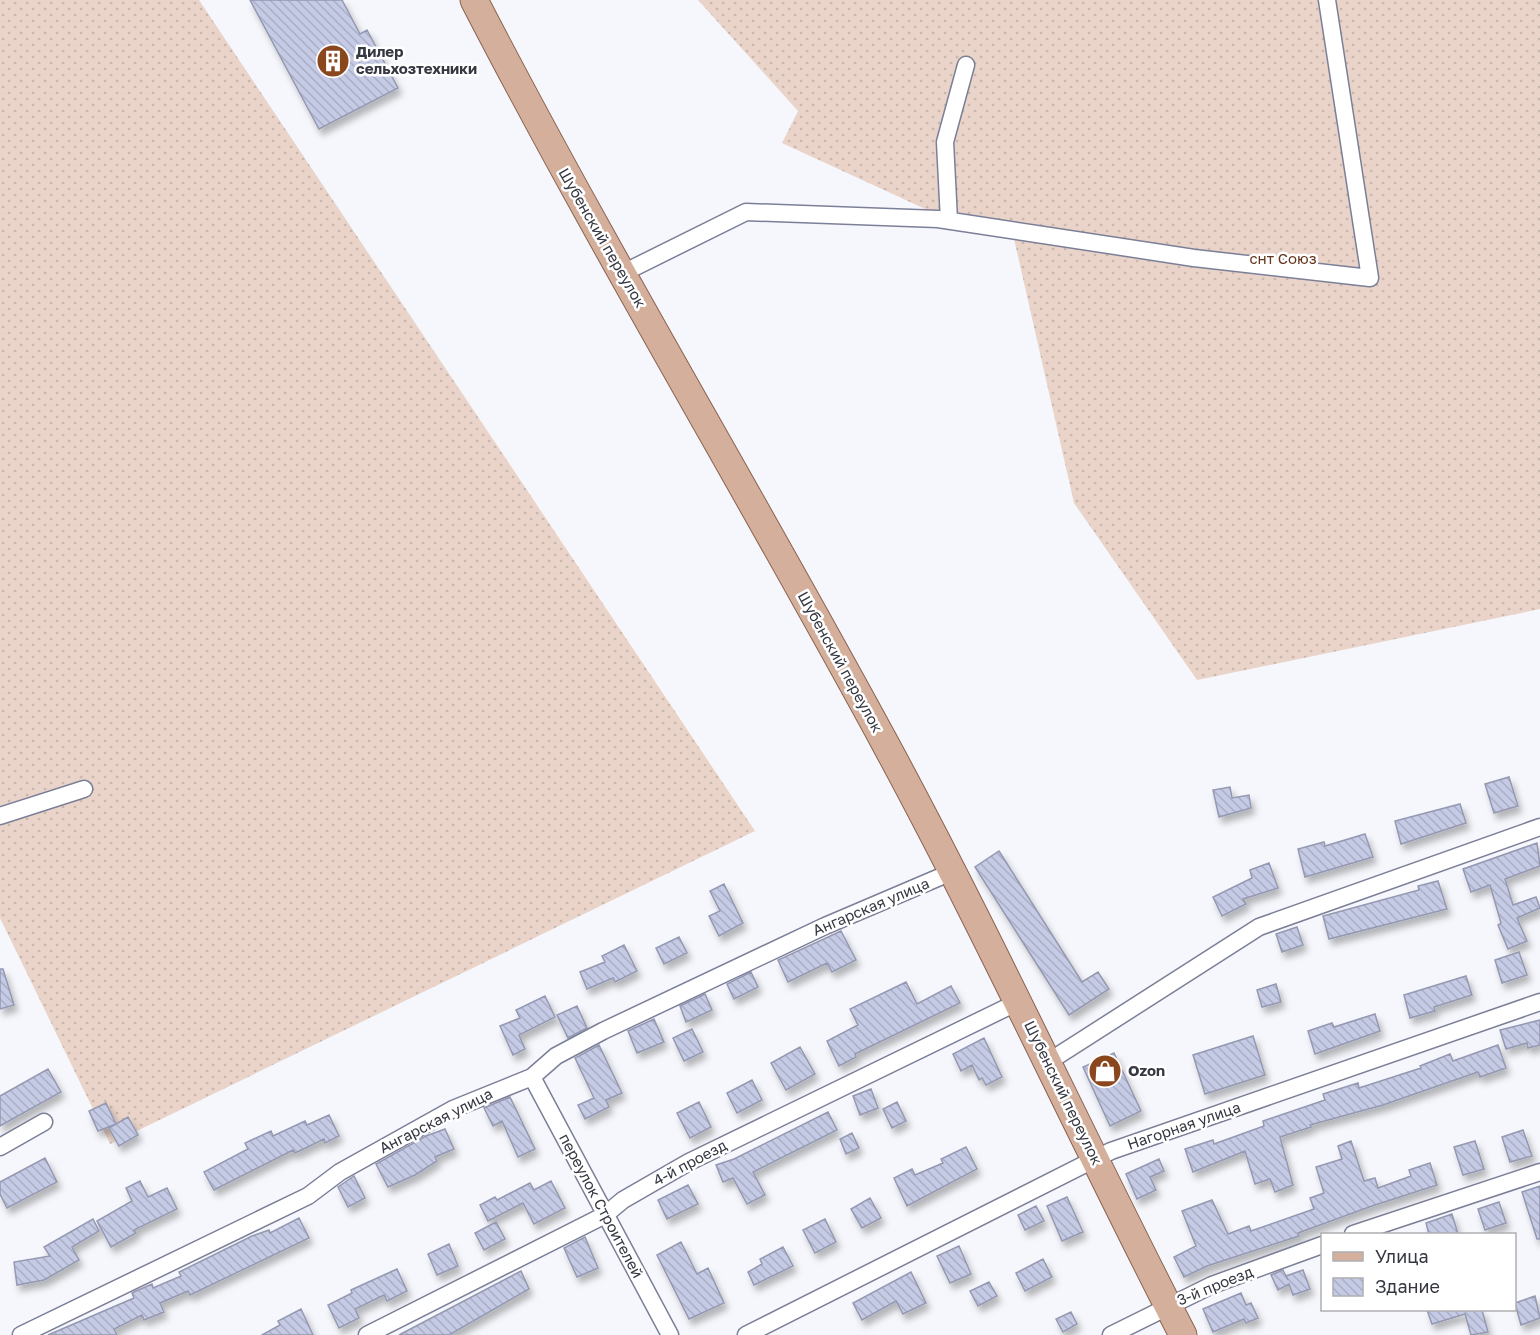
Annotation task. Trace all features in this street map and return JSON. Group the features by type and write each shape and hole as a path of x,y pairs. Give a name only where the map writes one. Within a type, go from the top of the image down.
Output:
{"main road":[{"name":"Шубенский переулок","path":"474,0 546,138 954,872 1183,1335"}],"street":[{"path":"623,273 746,212 948,220 1194,258 1370,278 1328,0"},
{"path":"948,220 945,142 966,65"},
{"path":"0,816 84,789"},
{"path":"1048,1062 1259,927 1540,827"},
{"name":"Ангарская улица","path":"21,1335 308,1196 375,1151 468,1102 532,1077 556,1056 603,1031 825,926 954,872"},
{"name":"4-й проезд","path":"367,1335 605,1215 624,1200 689,1162 1018,1002"},
{"name":"Нагорная улица","path":"746,1335 1095,1158 1540,1002"},
{"name":"переулок Строителей","path":"532,1077 670,1335"},
{"path":"0,1147 44,1122"},
{"path":"1356,1233 1540,1172"},
{"name":"3-й проезд","path":"1111,1335 1212,1285 1321,1246"}],"green space":[{"path":"0,0 199,0 755,831 110,1144 0,918"},
{"name":"снт Союз","path":"698,0 1540,0 1540,609 1197,680 1074,503 1012,230 949,220 782,143 798,111"}],"building":[{"name":"Дилер сельхозтехники","path":"250,0 342,0 360,34 367,30 398,88 319,129"},
{"path":"1509,777 1518,806 1494,813 1485,784"},
{"path":"1230,787 1232,798 1249,795 1251,808 1219,817 1213,790"},
{"path":"1460,804 1466,823 1401,844 1395,821"},
{"path":"1365,834 1373,857 1305,877 1298,849 1324,842 1325,846"},
{"path":"1537,843 1540,866 1505,879 1513,905 1536,897 1540,908 1517,918 1527,941 1508,949 1498,925 1501,923 1490,885 1471,892 1463,869"},
{"path":"999,851 1082,982 1098,972 1109,989 1069,1015 975,867"},
{"path":"1269,863 1278,888 1243,899 1246,904 1222,916 1213,897 1252,878 1250,870"},
{"path":"1438,881 1447,909 1329,939 1323,916 1419,890 1418,886"},
{"path":"724,884 743,923 719,936 709,916 720,911 710,891"},
{"path":"1297,927 1303,945 1282,952 1276,934"},
{"path":"841,931 856,960 832,972 827,963 788,982 778,960"},
{"path":"679,937 687,953 664,964 656,948"},
{"path":"624,945 637,971 615,982 613,978 587,989 580,972 605,962 602,956"},
{"path":"1519,952 1527,975 1502,983 1495,960"},
{"path":"0,969 3,969 14,1005 0,1009"},
{"path":"751,972 758,987 734,999 727,984"},
{"path":"1466,976 1472,995 1434,1007 1435,1011 1410,1018 1404,995"},
{"path":"906,982 917,1004 951,986 960,1003 855,1054 856,1057 839,1066 827,1041 858,1025 850,1009"},
{"path":"1276,984 1281,1002 1262,1007 1257,990"},
{"path":"705,994 712,1010 686,1022 680,1006"},
{"path":"545,996 555,1017 519,1035 525,1049 513,1055 500,1026 520,1018 516,1010"},
{"path":"577,1006 587,1028 568,1038 557,1015"},
{"path":"1375,1014 1380,1031 1315,1054 1308,1031 1332,1023 1334,1027"},
{"path":"654,1019 664,1042 637,1053 628,1031"},
{"path":"1540,1020 1540,1045 1528,1048 1527,1043 1506,1049 1500,1030"},
{"path":"692,1029 703,1052 684,1061 673,1038"},
{"path":"1253,1036 1265,1075 1205,1094 1193,1055"},
{"path":"984,1038 1002,1077 986,1085 982,1078 979,1080 972,1065 961,1071 953,1054"},
{"path":"599,1045 622,1093 606,1100 609,1107 585,1119 578,1105 594,1098 575,1058"},
{"path":"1498,1045 1506,1068 1480,1077 1478,1072 1383,1105 1310,1125 1311,1127 1280,1137 1293,1185 1275,1192 1270,1179 1255,1184 1245,1151 1193,1172 1185,1149 1213,1140 1214,1144 1264,1126 1263,1121 1325,1100 1323,1094 1358,1083 1359,1088 1421,1068 1420,1066 1450,1054 1453,1061"},
{"path":"800,1047 815,1074 786,1090 771,1063"},
{"path":"1114,1053 1141,1111 1110,1126 1083,1067"},
{"path":"48,1069 61,1092 0,1126 0,1096"},
{"path":"752,1080 762,1100 737,1113 727,1093"},
{"path":"871,1089 878,1108 860,1115 853,1096"},
{"path":"510,1097 535,1149 518,1157 502,1121 493,1126 484,1108"},
{"path":"699,1102 711,1127 690,1138 677,1113"},
{"path":"897,1102 906,1121 892,1128 883,1109"},
{"path":"106,1103 116,1124 98,1131 89,1111"},
{"path":"828,1112 837,1130 753,1172 765,1195 747,1204 733,1178 723,1182 716,1165 734,1159"},
{"path":"329,1115 339,1136 325,1143 324,1139 295,1153 293,1150 214,1190 204,1172 248,1149 245,1143 271,1131 273,1136 305,1121 307,1125"},
{"path":"128,1117 138,1135 119,1146 109,1128"},
{"path":"445,1129 454,1149 435,1157 437,1161 415,1175 388,1187 376,1164 426,1136"},
{"path":"1523,1130 1532,1156 1510,1162 1502,1137"},
{"path":"852,1133 859,1148 846,1154 840,1139"},
{"path":"1351,1141 1364,1181 1375,1178 1378,1188 1411,1176 1409,1170 1430,1163 1437,1185 1298,1233 1299,1236 1207,1266 1184,1277 1174,1257 1196,1246 1182,1211 1212,1200 1228,1234 1249,1226 1251,1231 1314,1209 1310,1198 1324,1193 1316,1167 1342,1159 1338,1146"},
{"path":"1475,1141 1484,1169 1463,1175 1454,1147"},
{"path":"966,1147 977,1169 907,1206 894,1178 912,1169 915,1175 943,1163 941,1159"},
{"path":"45,1158 57,1182 7,1208 0,1194 0,1182"},
{"path":"1159,1159 1164,1171 1150,1177 1156,1190 1137,1199 1126,1174"},
{"path":"354,1176 365,1198 348,1207 338,1187"},
{"path":"140,1181 148,1197 167,1188 177,1209 134,1230 136,1233 111,1247 97,1221 132,1201 126,1188"},
{"path":"551,1181 565,1208 534,1224 523,1203 488,1221 480,1205 495,1197 497,1200 530,1183 534,1190"},
{"path":"688,1185 698,1204 667,1219 658,1200"},
{"path":"1540,1186 1540,1239 1537,1239 1522,1192"},
{"path":"1067,1197 1083,1232 1062,1241 1047,1206"},
{"path":"870,1198 881,1218 862,1228 851,1209"},
{"path":"1499,1202 1506,1223 1485,1230 1478,1209"},
{"path":"1036,1206 1044,1221 1025,1230 1018,1215"},
{"path":"1452,1214 1458,1233 1429,1233 1426,1223"},
{"path":"299,1218 309,1238 190,1295 188,1291 160,1303 164,1312 144,1320 142,1315 114,1329 117,1335 48,1335 134,1298 132,1293 136,1291 152,1284 153,1288 181,1276 179,1272 252,1236 269,1230 270,1233"},
{"path":"93,1219 99,1231 72,1247 79,1260 44,1280 17,1285 14,1262 50,1256 44,1247"},
{"path":"825,1219 836,1242 815,1253 803,1230"},
{"path":"496,1222 505,1239 484,1250 475,1233"},
{"path":"585,1237 598,1268 577,1277 564,1248"},
{"path":"681,1242 697,1274 708,1268 724,1303 689,1319 657,1255"},
{"path":"449,1244 458,1266 437,1275 428,1254"},
{"path":"959,1246 971,1274 950,1283 937,1256"},
{"path":"783,1247 793,1266 754,1285 748,1272 762,1264 760,1259"},
{"path":"1043,1259 1052,1277 1025,1291 1016,1273"},
{"path":"397,1269 407,1291 387,1301 384,1295 355,1309 359,1318 339,1328 328,1305 352,1293 351,1290"},
{"path":"1283,1270 1286,1276 1303,1270 1310,1289 1293,1295 1289,1284 1278,1290 1271,1275"},
{"path":"521,1271 529,1289 449,1335 399,1335"},
{"path":"911,1272 926,1303 903,1314 896,1301 862,1320 853,1303"},
{"path":"989,1282 997,1296 978,1306 970,1291"},
{"path":"1241,1293 1246,1305 1251,1303 1258,1318 1246,1323 1244,1319 1213,1332 1203,1309"},
{"path":"1535,1296 1540,1318 1521,1325 1516,1303"},
{"path":"301,1309 313,1335 262,1335 280,1325 278,1321"},
{"path":"1427,1311 1482,1311 1488,1332 1471,1335 1465,1314 1432,1324"},
{"path":"1071,1312 1077,1324 1063,1332 1056,1319"}],"place":[{"name":"Дилер сельхозтехники","path":"333,61"},
{"name":"Ozon","path":"1105,1071"}]}
